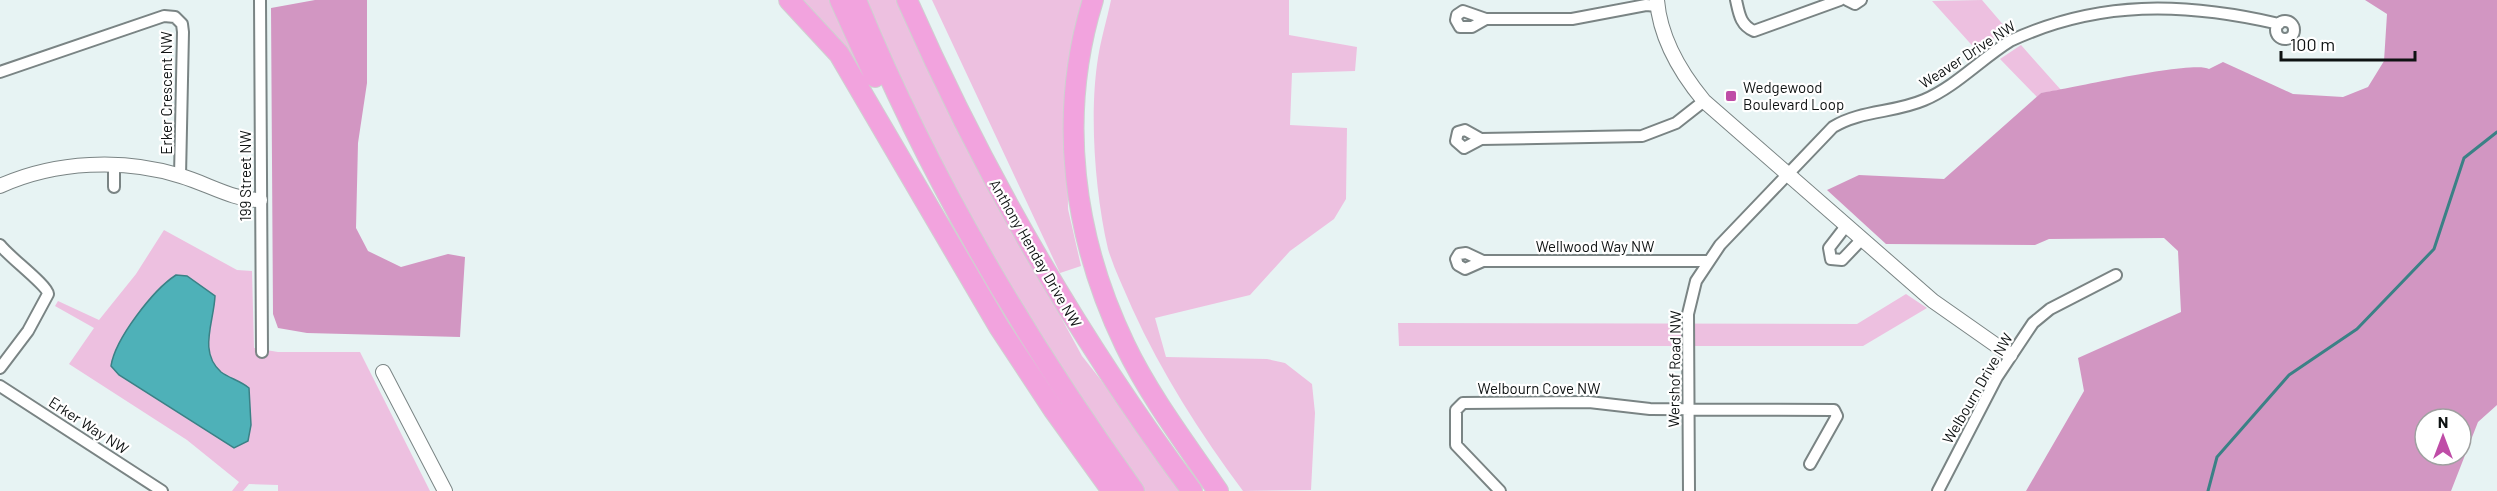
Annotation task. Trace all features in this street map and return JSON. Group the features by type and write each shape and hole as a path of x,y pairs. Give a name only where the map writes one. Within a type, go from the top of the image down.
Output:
{"highway":[{"path":"789,0 840,54 999,327 1053,409 1112,491"},
{"path":"840,0 886,100 931,182 974,243 1054,375 1134,491"},
{"path":"856,0 896,90 974,243"},
{"name":"Anthony Henday Drive NW","path":"907,0 981,157 1027,243 1117,387 1192,491"},
{"path":"1093,0 1075,83 1073,130 1076,182 1088,244 1105,298 1126,346 1164,412 1218,491"}],"street":[{"name":"199 Street NW","path":"260,0 262,352"},
{"path":"1736,0 1741,21 1747,28 1754,31 1840,0"},
{"path":"1846,0 1855,4 1861,0"},
{"path":"2226,12 2227,0"},
{"name":"Weaver Drive NW","path":"1788,174 1833,127 1850,117 1924,100 2012,40 2073,13 2106,2 2207,4 2226,12 2279,24"},
{"path":"1486,19 1572,19 1657,3 1672,52 1685,79 1704,101 1933,301 2010,355"},
{"name":"Erker Crescent NW","path":"0,72 164,16 175,17 182,24 183,32 180,176"},
{"path":"1481,139 1642,136 1676,123 1704,101"},
{"path":"0,186 51,170 114,166 150,169 180,176 239,199 260,200"},
{"path":"114,166 114,187"},
{"name":"Wershof Road NW","path":"1689,491 1689,306 1696,281 1707,261 1788,174"},
{"path":"1846,226 1829,248 1831,259 1842,260 1862,239"},
{"path":"0,245 16,263 45,285 48,294 28,331 0,368"},
{"name":"Wellwood Way NW","path":"1483,261 1707,261"},
{"name":"Welbourn Drive NW","path":"1938,491 2010,355 2040,316 2116,275"},
{"path":"383,372 445,491"},
{"name":"Erker Way NW","path":"0,386 162,491"},
{"name":"Welbourn Cove NW","path":"1500,491 1456,445 1455,415 1457,407 1463,403 1589,402 1642,408 1688,409"},
{"path":"1688,409 1834,410 1837,416 1810,464"}],"shaded area":[{"path":"315,0 367,0 367,83 358,143 356,228 368,251 401,267 448,254 465,257 460,337 307,333 278,328 273,314 271,8"},
{"path":"800,0 835,0 861,72 859,71"},
{"path":"864,0 898,0 941,96 1082,356 1152,445 1179,491 1144,491 1008,289 937,157"},
{"path":"932,0 1089,0 1067,115 1068,209 1081,266 1060,273"},
{"path":"1111,0 1289,0 1289,35 1357,47 1355,71 1292,73 1290,125 1347,128 1346,199 1334,219 1290,251 1250,295 1155,318 1166,357 1267,359 1285,363 1312,384 1315,413 1311,490 1243,491 1169,380 1116,271 1103,227 1094,128 1095,80"},
{"path":"1982,0 2006,28 1978,52 1932,1"},
{"path":"2365,0 2497,0 2497,405 2478,422 2473,435 2473,407 2413,407 2413,467 2460,467 2451,491 2026,491 2084,391 2078,358 2181,312 2178,251 2164,238 2049,239 2035,245 1886,244 1827,190 1859,175 1944,179 2041,93 2180,68 2209,69 2223,62 2293,94 2343,97 2368,87 2384,61 2387,14"},
{"path":"2021,45 2061,90 2041,93 2037,97 2000,59"},
{"path":"164,230 237,270 252,271 254,348 278,352 360,352 430,491 278,491 278,485 249,484 243,491 232,491 239,482 187,440 69,364 94,328 55,306 58,301 99,320 136,274"},
{"path":"1906,294 1927,308 1863,346 1399,346 1398,323 1857,324"}],"water":[{"path":"176,275 187,276 215,296 209,336 210,355 221,372 249,388 251,425 248,441 234,448 119,375 111,366 120,342 136,316 146,303"}],"waterway":[{"path":"2208,491 2217,457 2289,375 2357,329 2434,249 2464,158 2497,132"}],"place":[{"name":"Wedgewood Boulevard Loop","path":"1731,96"}]}
